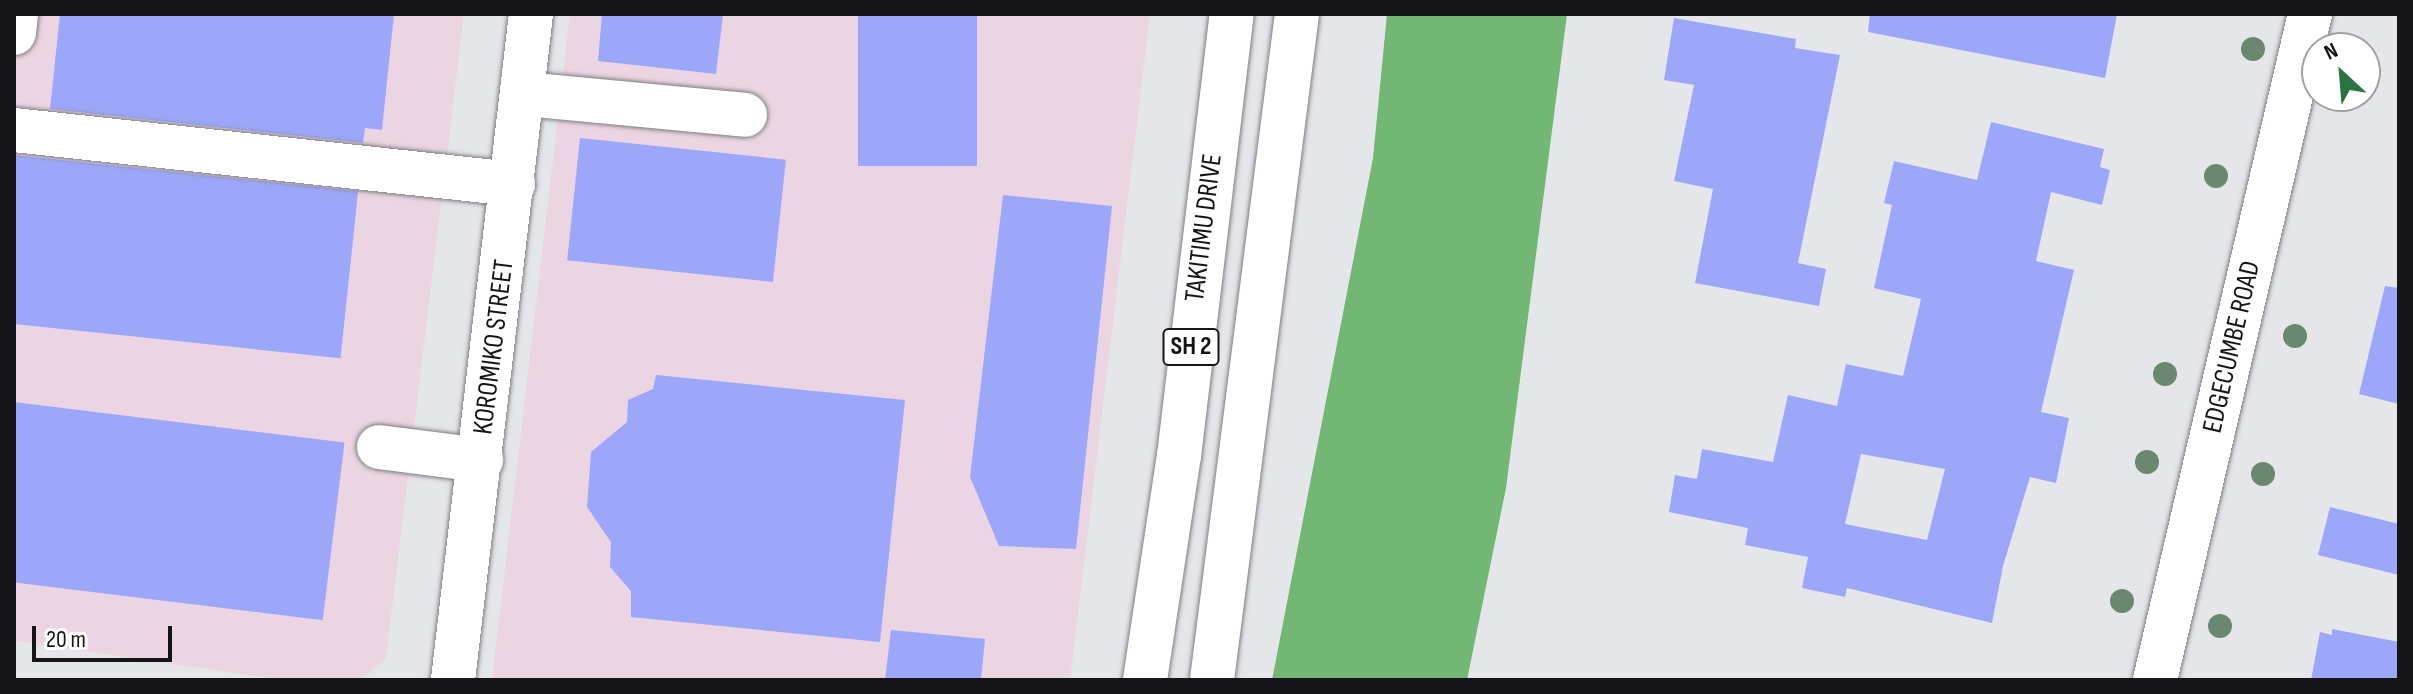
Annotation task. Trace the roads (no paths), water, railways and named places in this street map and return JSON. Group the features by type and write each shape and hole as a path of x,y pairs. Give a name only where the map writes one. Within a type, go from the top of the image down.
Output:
{"main road":[{"path":"14,33 16,14"},
{"name":"KOROMIKO STREET","path":"453,680 531,14"},
{"name":"TAKITIMU DRIVE","path":"1145,680 1179,456 1232,14"},
{"name":"SH 2","path":"1212,680 1297,14"},
{"name":"EDGECUMBE ROAD","path":"2155,680 2310,14"},
{"path":"524,94 745,115"},
{"path":"14,130 513,184"},
{"path":"379,447 481,460"}]}
